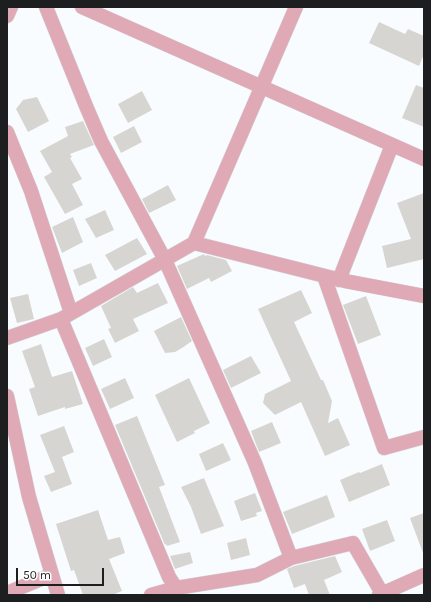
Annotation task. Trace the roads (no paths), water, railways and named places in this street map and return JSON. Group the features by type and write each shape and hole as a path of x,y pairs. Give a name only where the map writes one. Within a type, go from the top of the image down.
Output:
{"street":[{"path":"7,16 11,7"},
{"path":"46,7 98,134 164,260 255,464 291,558"},
{"path":"82,7 424,159"},
{"path":"7,338 66,316 194,243 296,7"},
{"path":"7,132 31,191 66,316 169,577 176,588"},
{"path":"339,280 392,145"},
{"path":"194,243 339,280 424,296"},
{"path":"324,276 384,448 424,437"},
{"path":"7,396 29,497 58,595"},
{"path":"151,595 176,588 257,575 291,558 354,543 382,595 424,574"},
{"path":"7,593 51,575"}]}
